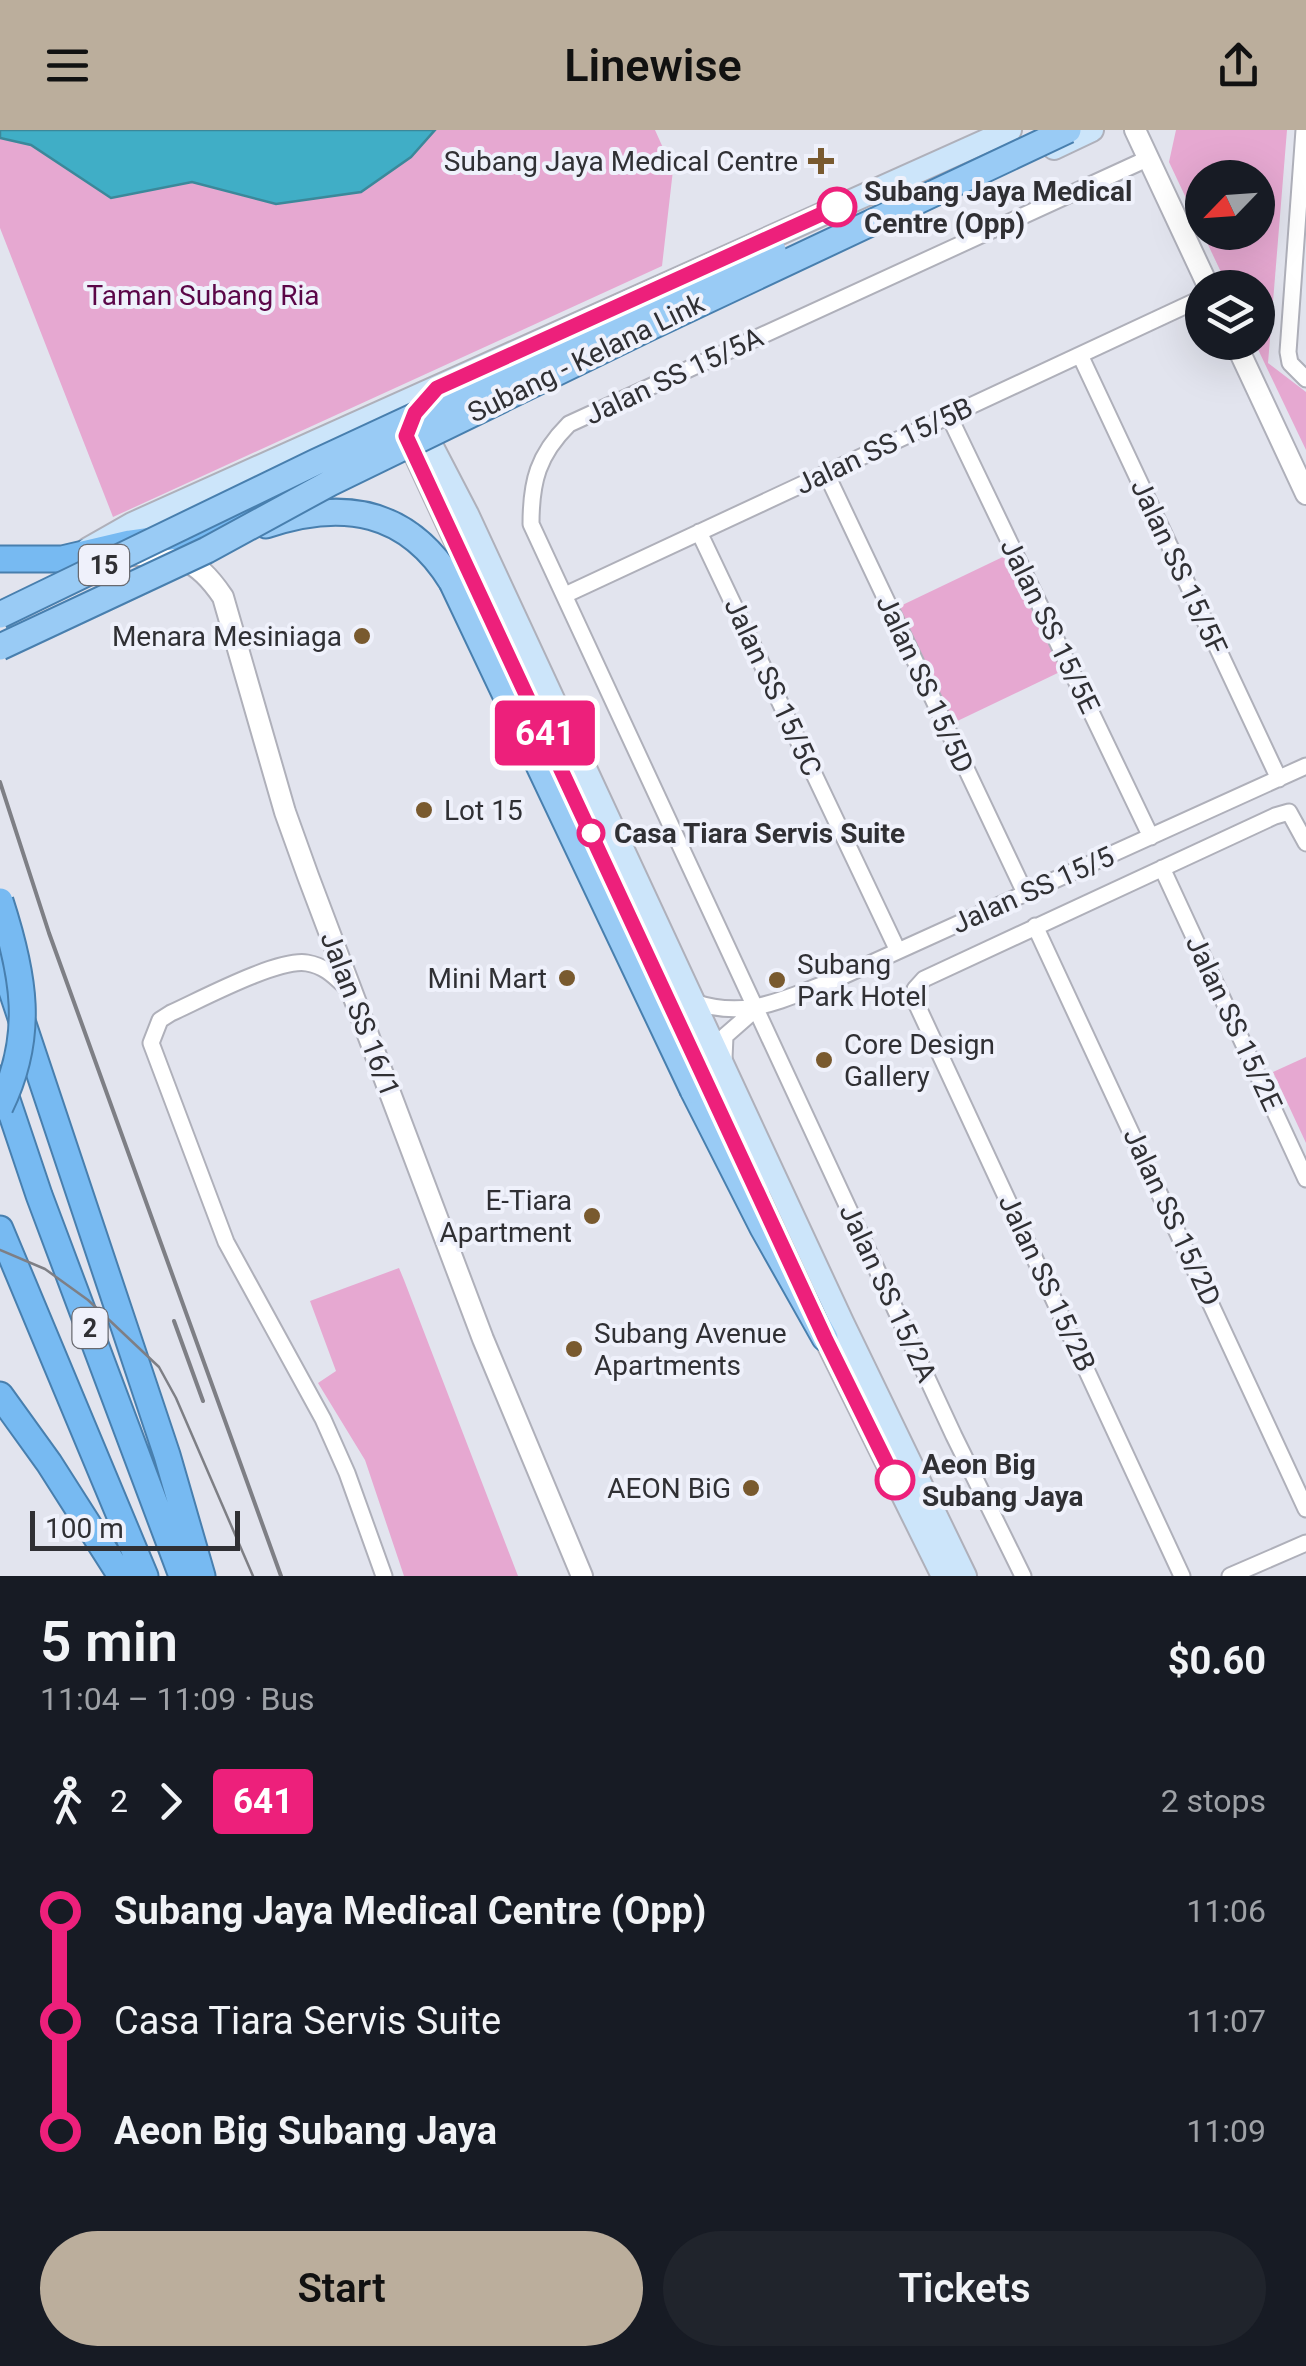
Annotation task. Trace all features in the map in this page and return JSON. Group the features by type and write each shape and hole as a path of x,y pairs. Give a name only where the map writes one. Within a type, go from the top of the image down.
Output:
{"highway":[{"path":"0,558 37,561 206,532 411,445"},
{"path":"0,901 21,975 24,1022 14,1078 0,1106"},
{"path":"0,955 167,1455 202,1576"},
{"name":"2","path":"0,1079 182,1576"},
{"name":"2","path":"0,1229 146,1576"},
{"path":"0,1395 50,1463 121,1576"}],"main road":[{"path":"76,555 132,524 1011,130 1028,151 1030,143"},
{"name":"Subang - Kelana Link","path":"0,646 207,550 330,483 487,406 1068,130"},
{"path":"411,445 466,410 1030,143 1079,130"},
{"path":"1030,143 1092,130"},
{"name":"15","path":"0,615 316,462 1030,143"},
{"path":"437,388 415,413 411,445 825,1338 943,1576"},
{"path":"454,489 447,438 466,410"},
{"path":"411,445 428,438 454,489 842,1322 965,1576"},
{"path":"207,550 290,517 344,512 387,521 405,530 439,560 693,1090 763,1228 825,1338"},
{"path":"451,617 484,602"}],"street":[{"path":"1304,130 1288,352 1290,363 1306,379"},
{"path":"1142,140 1201,270"},
{"name":"Jalan SS 15/5A","path":"757,1008 531,524 531,489 548,445 569,424 1142,140"},
{"name":"Jalan SS 15/5B","path":"565,594 1185,306"},
{"name":"Jalan SS 15/5F","path":"1080,355 1279,778"},
{"path":"1243,360 1306,494"},
{"name":"Jalan SS 15/5E","path":"949,416 1151,836"},
{"name":"Jalan SS 15/5D","path":"826,473 1025,893"},
{"name":"Jalan SS 15/5C","path":"699,532 898,951"},
{"name":"Jalan SS 16/1","path":"76,555 186,559 206,572 223,597 285,812 350,991 483,1338 582,1576"},
{"name":"Jalan SS 15/5","path":"694,1002 729,1012 757,1008 832,980 1306,766"},
{"path":"1036,926 1274,816 1289,812 1306,843"},
{"name":"Jalan SS 15/2E","path":"1162,868 1306,1179"},
{"name":"Jalan SS 15/2B","path":"1036,926 924,979 915,989 917,1004 1182,1576"},
{"name":"Jalan SS 15/2D","path":"1036,926 1306,1509"},
{"path":"350,991 327,969 308,963 287,963 171,1013 160,1020 151,1042 226,1242 348,1473 384,1576"},
{"name":"Jalan SS 15/5","path":"724,1064 725,1036 757,1008"},
{"name":"Jalan SS 15/2A","path":"757,1008 946,1420 1023,1576"},
{"path":"1230,1576 1306,1543"}],"green space":[{"name":"Taman Subang Ria","path":"0,130 655,130 673,170 662,266 113,517 0,228"},
{"path":"1176,130 1287,130 1275,277 1275,270 1220,270 1211,250 1275,250 1275,160 1185,160 1185,196 1169,162"},
{"path":"1263,360 1268,360 1306,392 1306,450"},
{"path":"1009,554 1064,670 949,725 894,609"},
{"path":"1306,1057 1306,1143 1273,1072"},
{"path":"399,1268 518,1576 404,1576 365,1460 318,1383 336,1371 310,1301"}],"water":[{"path":"0,130 435,130 411,157 361,192 276,204 192,182 111,198 31,145 0,138"}],"tram line":[{"path":"0,1250 45,1269 88,1300 159,1367 253,1576"}],"railway":[{"path":"0,782 49,933 281,1576"},
{"path":"174,1321 203,1401"}],"bus line":[{"name":"641","path":"837,207 437,388 415,413 406,436 825,1338 895,1480"}],"place":[{"name":"Subang Jaya Medical Centre","path":"821,161"},
{"name":"Subang Jaya Medical Centre (Opp)","path":"837,207"},
{"name":"Menara Mesiniaga","path":"362,636"},
{"name":"Lot 15","path":"424,810"},
{"name":"Casa Tiara Servis Suite","path":"591,833"},
{"name":"Mini Mart","path":"567,978"},
{"name":"Subang Park Hotel","path":"777,980"},
{"name":"Core Design Gallery","path":"824,1060"},
{"name":"E-Tiara Apartment","path":"592,1216"},
{"name":"Subang Avenue Apartments","path":"574,1349"},
{"name":"Aeon Big Subang Jaya","path":"895,1480"},
{"name":"AEON BiG","path":"751,1488"}]}
